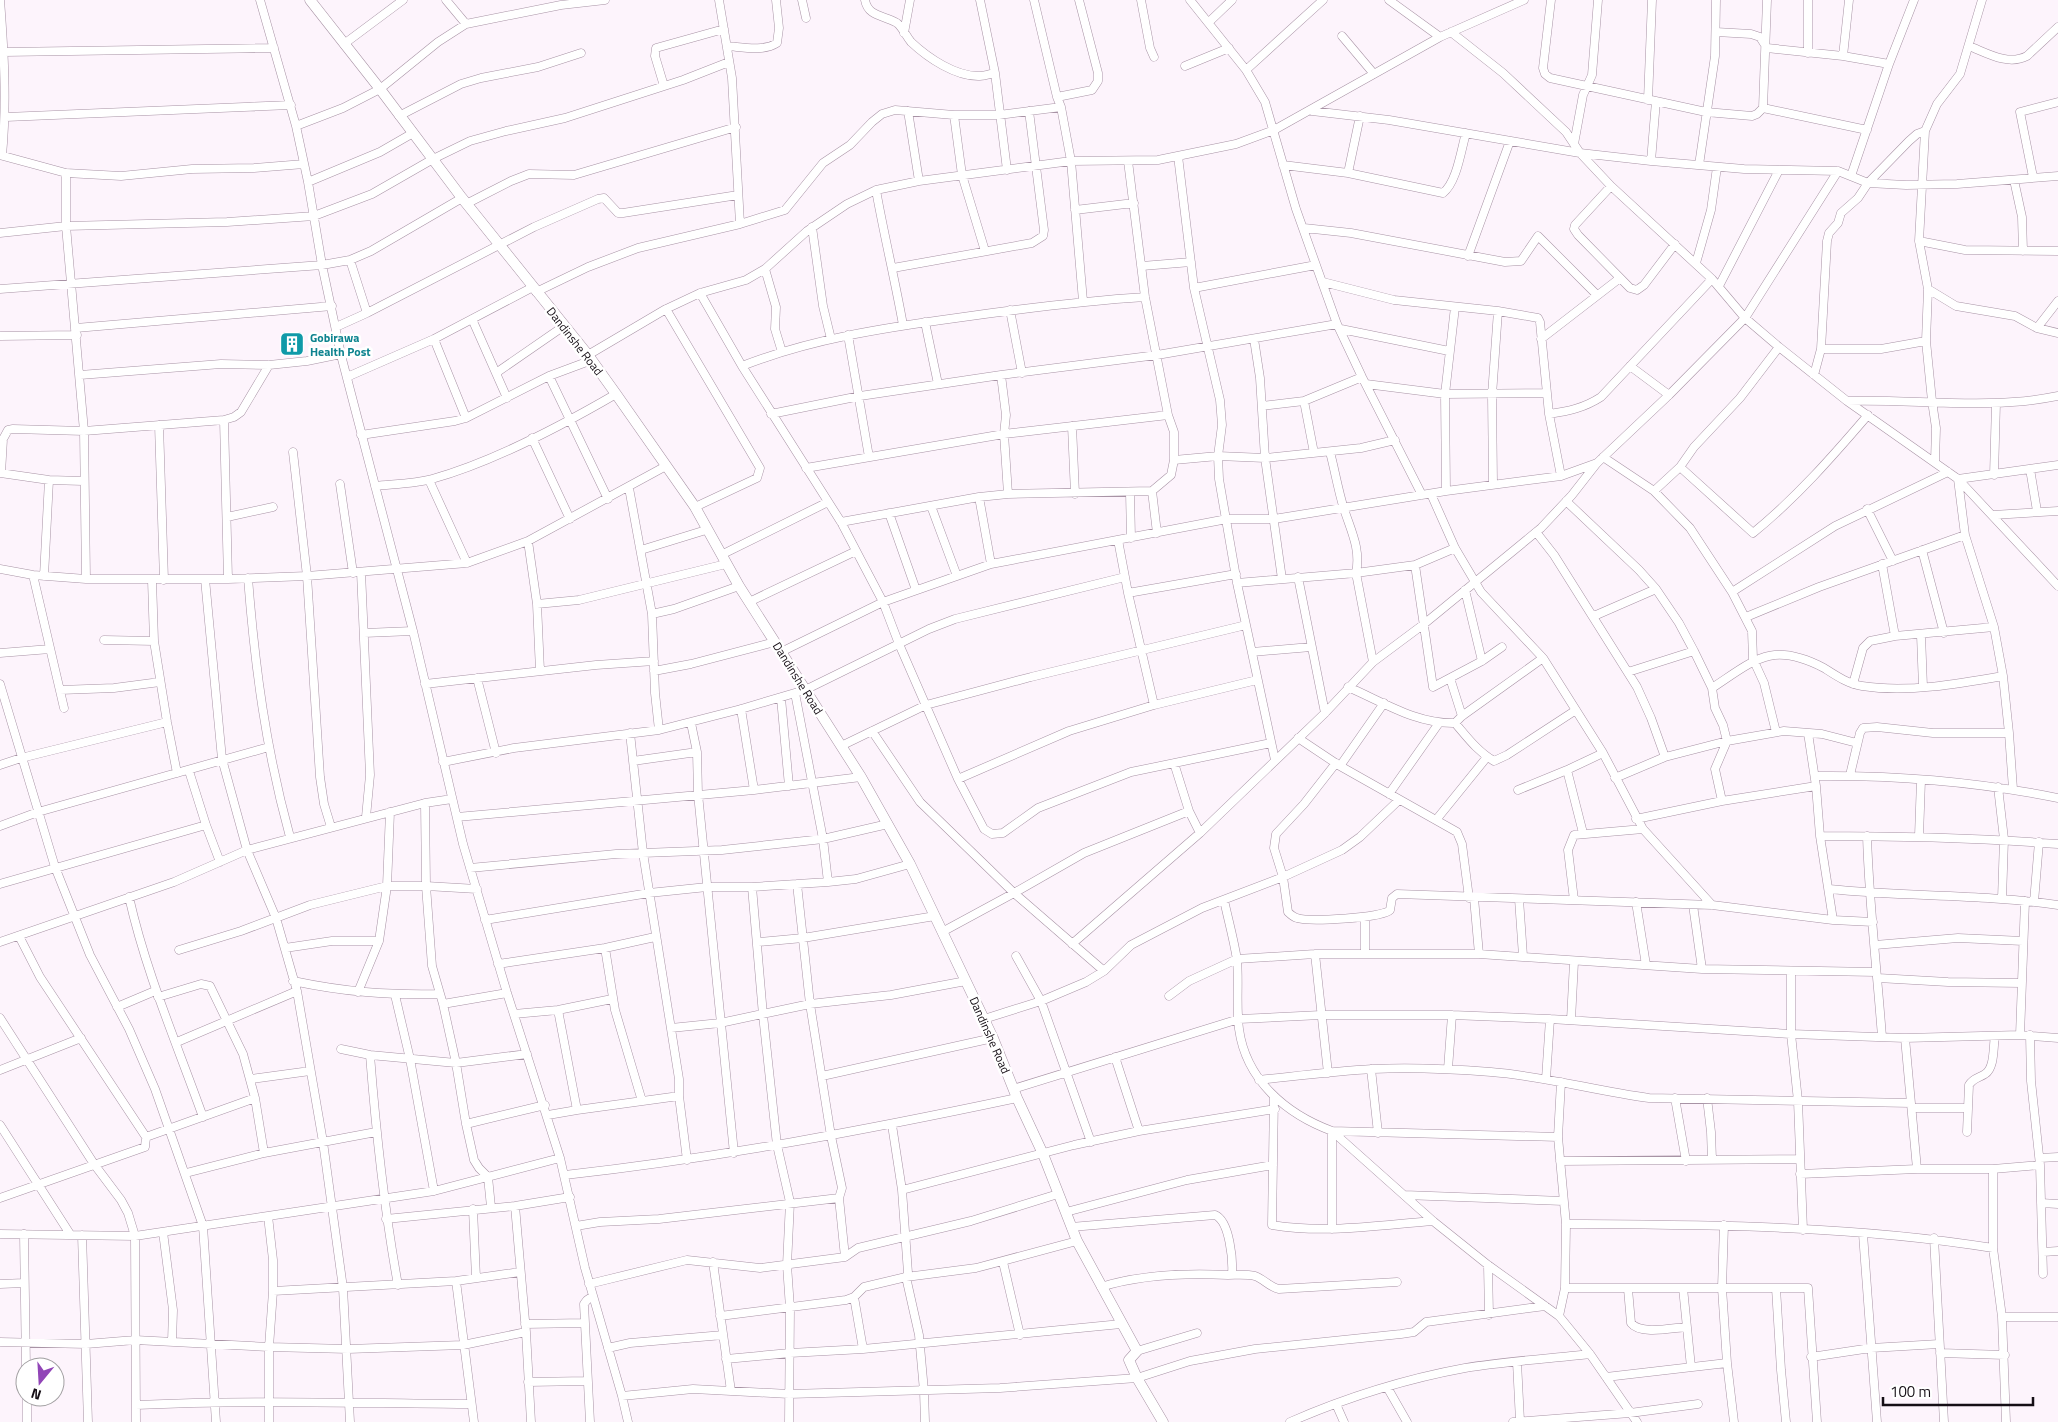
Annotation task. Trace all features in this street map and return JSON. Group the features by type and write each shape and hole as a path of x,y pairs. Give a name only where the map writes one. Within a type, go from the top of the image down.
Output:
{"street":[{"path":"0,0 6,117 1,155 66,173 131,176 192,169 254,168 304,164"},
{"path":"260,0 291,105 346,377 413,631 452,799 507,994 545,1105 565,1175 589,1284 628,1422"},
{"name":"Dandinshe Road","path":"310,0 399,116 590,357 695,507 738,586 778,647 800,692 841,746 861,777 910,864 993,1038 1015,1094 1043,1154 1077,1241 1137,1351"},
{"path":"344,44 404,0"},
{"path":"446,0 466,24"},
{"path":"296,126 344,108 380,89 438,42 466,24 561,5 605,0"},
{"path":"719,0 727,46 736,127 740,224"},
{"path":"727,46 771,48 777,44 779,28 776,0"},
{"path":"802,0 806,18"},
{"path":"865,0 870,12 898,24 913,44 943,65 965,74 980,76 995,73"},
{"path":"904,33 910,0"},
{"path":"980,0 995,73 1007,170"},
{"path":"1034,0 1061,107 1071,161 1083,301"},
{"path":"1057,97 1092,90 1098,82 1098,72 1079,0"},
{"path":"1140,0 1150,48 1154,57"},
{"path":"1190,0 1246,70 1265,102 1304,228 1339,326 1364,381 1422,495"},
{"path":"1209,22 1232,0"},
{"path":"1246,70 1323,0"},
{"path":"1389,0 1440,37"},
{"path":"1399,8 1404,0"},
{"path":"362,435 466,418 590,357 666,309 700,293 746,280 765,269 812,227 847,204 876,190 919,181 1071,161 1158,160 1236,144 1274,130 1312,111 1440,37 1524,0"},
{"path":"1551,0 1543,68 1550,78 1587,88 1706,112 1752,116 1763,108 1767,48 1767,0"},
{"path":"1574,144 1583,95 1592,76 1598,0"},
{"path":"1651,162 1652,0"},
{"path":"1700,165 1715,56 1716,0"},
{"path":"1808,0 1808,53"},
{"path":"1843,56 1849,0"},
{"path":"1851,176 1889,64 1914,0"},
{"path":"1935,461 1936,428 1926,341 1928,289 1919,241 1925,131 1937,104 1960,74 1982,0"},
{"path":"1969,46 2002,59 2020,60 2058,27"},
{"path":"664,86 655,56 656,48 724,29"},
{"path":"1451,32 1503,73 1566,132 1580,153 1610,186 1712,278 1745,318 1847,401 1935,461 1958,479 2057,584"},
{"path":"1716,32 1751,34 1760,37 1767,48"},
{"path":"1342,36 1374,74"},
{"path":"4,52 274,48"},
{"path":"1185,66 1229,48"},
{"path":"1767,48 1843,56 1889,64"},
{"path":"399,116 461,84 481,78 538,67 581,53"},
{"path":"0,233 66,226 227,222 314,216 372,194 433,159 470,141 506,130 554,122 664,86 729,62"},
{"path":"2033,177 2020,112 2058,102"},
{"path":"6,117 291,105"},
{"path":"346,377 434,339 535,289 588,267 638,248 740,224 785,210 823,163 850,145 882,114 895,110 954,115 999,115 1061,107"},
{"path":"1763,108 1867,130"},
{"path":"908,111 919,181"},
{"path":"893,268 1032,243 1043,236 1044,230 1029,111"},
{"path":"1312,111 1360,116 1580,153 1651,162 1779,170 1799,168 1838,171 1868,183 1921,185 2058,176"},
{"path":"954,115 962,175 985,252"},
{"path":"1348,174 1360,116"},
{"path":"0,289 322,265 350,260 371,251 465,200 529,174 574,175 736,127"},
{"path":"1814,375 1822,349 1827,241 1829,233 1838,223 1841,213 1858,198 1868,183 1908,142 1917,134 1925,131"},
{"path":"308,182 380,152 413,133"},
{"path":"1284,165 1348,174 1443,193 1449,189 1466,133"},
{"path":"1468,256 1510,141"},
{"path":"1178,156 1194,288 1222,413 1218,456 1219,479 1236,579 1275,760"},
{"path":"840,522 979,497 1008,494 1152,491 1170,475 1174,460 1174,432 1168,415 1158,355 1145,297 1128,161"},
{"path":"1696,263 1711,210 1717,167"},
{"path":"1719,286 1779,170"},
{"path":"1072,944 1200,832 1325,713 1373,662 1424,624 1536,532 1566,501 1600,460 1669,396 1745,318 1838,171"},
{"path":"66,173 66,226 84,431 86,579"},
{"path":"2014,180 2024,232 2023,251"},
{"path":"1610,186 1575,225 1574,229 1630,288 1634,290 1640,289 1675,244"},
{"path":"876,190 903,325"},
{"path":"336,327 368,313 501,246 534,227 601,198 618,213 623,213 738,196"},
{"path":"1075,210 1134,203"},
{"path":"812,227 823,306 831,339"},
{"path":"1304,228 1351,233 1506,262 1521,261 1538,236 1597,295"},
{"path":"1919,241 1965,250 2058,251"},
{"path":"350,260 368,313"},
{"path":"1142,266 1191,262"},
{"path":"1194,288 1316,264"},
{"path":"765,269 776,307 775,329 782,352"},
{"path":"1541,339 1620,278"},
{"path":"1549,414 1588,406 1601,397 1712,278"},
{"path":"1323,282 1394,300 1538,318 1540,322 1549,414 1561,476"},
{"path":"1928,289 1956,306 2015,316 2037,328 2058,334"},
{"path":"700,293 771,414 828,502 856,551 883,602 899,644 958,779 984,829 998,834 1003,833 1038,808 1131,772 1271,743"},
{"path":"742,366 782,352 831,339 903,325 1083,301 1145,297"},
{"path":"2037,328 2058,301"},
{"path":"0,336 76,331 332,306"},
{"path":"1446,491 1445,394 1455,307"},
{"path":"666,309 760,468 757,478 695,507"},
{"path":"1010,310 1022,373"},
{"path":"1494,484 1492,394 1498,312"},
{"path":"472,319 507,398"},
{"path":"926,322 938,384"},
{"path":"496,373 564,326"},
{"path":"771,414 860,396 1001,375 1158,355 1339,326 1450,351"},
{"path":"848,335 869,457"},
{"path":"434,339 466,418"},
{"path":"1254,339 1262,406 1265,458 1282,578"},
{"path":"1822,349 1882,349 1926,341"},
{"path":"1654,491 1680,467 1694,447 1740,398 1779,347"},
{"path":"80,375 221,364 269,365 306,361 341,354"},
{"path":"84,481 49,480 0,473 3,439 8,430 84,431 224,420 234,417 241,412 269,365"},
{"path":"1630,366 1669,396"},
{"path":"1001,375 1006,415 1004,434 1008,494"},
{"path":"549,376 608,499"},
{"path":"1262,406 1304,400 1364,381 1445,394 1546,393"},
{"path":"375,486 429,480 456,471 571,420 616,394"},
{"path":"1847,401 1996,403 2040,400 2058,396"},
{"path":"1304,400 1314,453"},
{"path":"1994,475 1996,403"},
{"path":"806,468 1004,434 1168,415"},
{"path":"1680,467 1753,533 1780,510 1827,463 1868,415"},
{"path":"224,420 228,579"},
{"path":"159,425 164,580"},
{"path":"1072,426 1075,494"},
{"path":"532,438 570,520"},
{"path":"1174,460 1218,456 1265,458 1361,448 1394,440"},
{"path":"294,452 307,576 320,777 324,804 331,827"},
{"path":"1330,452 1344,509 1358,550 1359,560 1356,573 1373,662"},
{"path":"654,672 778,647 883,602 991,564 1226,519 1274,519 1446,491 1561,476 1600,460"},
{"path":"1600,460 1654,491 1690,528 1732,592 1752,631 1754,661 1764,683 1776,732"},
{"path":"1958,479 2058,465"},
{"path":"0,570 33,576 164,580 307,576 467,563 528,541 629,488 666,466"},
{"path":"2030,469 2037,511"},
{"path":"1732,592 1823,533 1867,509 1948,472"},
{"path":"1958,479 1965,535 1994,627 2003,676 2012,789"},
{"path":"44,576 49,480"},
{"path":"429,480 467,563"},
{"path":"340,484 357,572 364,633 370,775 366,817"},
{"path":"629,488 642,550 652,614 659,730"},
{"path":"1152,491 1158,533"},
{"path":"1130,492 1131,538"},
{"path":"1431,494 1455,548 1475,583 1492,604 1543,658 1603,753 1636,819 1712,905"},
{"path":"979,497 991,564"},
{"path":"1566,501 1656,589 1679,623 1694,651 1712,688 1715,708 1723,725 1727,741 1715,769 1722,800"},
{"path":"537,604 578,600 648,583 724,560 828,502"},
{"path":"930,506 957,576"},
{"path":"227,517 273,507"},
{"path":"1867,509 1893,561"},
{"path":"1992,514 2058,511"},
{"path":"888,513 916,590"},
{"path":"642,550 706,530"},
{"path":"1536,532 1554,555 1594,616 1637,687 1665,756"},
{"path":"1746,617 1794,596 1965,535"},
{"path":"1118,540 1128,593 1143,650 1154,705"},
{"path":"528,541 537,604 540,671"},
{"path":"1128,593 1236,579 1356,573 1415,565 1455,548"},
{"path":"1922,550 1944,633"},
{"path":"749,602 856,551"},
{"path":"1882,564 1895,636"},
{"path":"1415,565 1432,686 1435,687 1482,661 1502,647"},
{"path":"33,576 64,708"},
{"path":"443,762 514,748 659,730 742,710 800,692 929,629 955,619 1125,577"},
{"path":"1298,577 1325,713"},
{"path":"248,578 254,652 269,747 275,784 290,837"},
{"path":"205,579 222,759 247,850 276,918 297,990 323,1142 343,1288 351,1403 350,1422"},
{"path":"152,580 154,641 177,773"},
{"path":"652,614 691,604 738,586"},
{"path":"1594,616 1656,589"},
{"path":"1465,590 1482,661"},
{"path":"841,746 926,706 1031,677 1246,625"},
{"path":"1854,684 1863,648 1870,641 1895,636 1994,627"},
{"path":"364,633 413,631"},
{"path":"1921,634 1923,687"},
{"path":"104,640 154,641"},
{"path":"1252,652 1311,647"},
{"path":"0,653 50,649"},
{"path":"1628,672 1694,651"},
{"path":"1712,688 1754,661 1772,654 1798,657 1854,684 1870,687 1939,687 2003,676"},
{"path":"1348,687 1418,719 1439,723 1455,723 1543,658"},
{"path":"424,684 654,661"},
{"path":"478,678 496,752"},
{"path":"1450,678 1462,716"},
{"path":"958,779 1069,731 1154,705 1258,680"},
{"path":"60,690 114,688 160,682"},
{"path":"0,684 55,867 90,955 155,1088 203,1226 209,1288 216,1422"},
{"path":"800,692 812,784 828,882"},
{"path":"781,698 789,786"},
{"path":"1384,703 1338,765 1276,834 1274,848 1283,877 1286,905 1288,912 1292,916 1305,919 1365,917 1389,912 1392,898 1397,894 1712,905 1833,920 1873,922"},
{"path":"742,710 754,790"},
{"path":"1455,723 1487,757 1494,761 1576,710"},
{"path":"0,765 21,758 167,722"},
{"path":"691,723 696,752 698,794 734,1153"},
{"path":"1389,794 1439,723"},
{"path":"1850,775 1857,743 1863,728 1870,727 1933,734 2009,733"},
{"path":"872,730 920,802 1014,893 1104,971"},
{"path":"1615,778 1665,756 1727,741 1776,732 1822,734 1857,743"},
{"path":"1808,733 1815,776 1820,836 1833,920"},
{"path":"630,734 636,802 655,937 679,1079 679,1096 687,1160"},
{"path":"1298,738 1338,765 1453,829 1460,836 1472,898 1479,954"},
{"path":"0,826 38,812 269,747"},
{"path":"633,762 696,752"},
{"path":"1518,790 1603,753"},
{"path":"1436,820 1487,757"},
{"path":"1174,763 1188,811 1200,832"},
{"path":"1567,770 1583,834"},
{"path":"188,771 220,862"},
{"path":"1815,776 1850,775 1921,780 1998,787 2058,798"},
{"path":"457,817 636,802 698,794 812,784 861,777"},
{"path":"1920,836 1921,780"},
{"path":"1636,819 1722,800 1816,786"},
{"path":"1998,787 2004,839 2002,899"},
{"path":"0,942 174,882 247,850 425,802 452,799"},
{"path":"984,1019 1042,1001 1086,982 1104,971 1131,945 1202,908 1283,877 1348,846 1399,800"},
{"path":"425,802 426,886 432,966 443,1004 456,1063 474,1160 488,1177 491,1208"},
{"path":"942,932 1084,853 1188,811"},
{"path":"358,992 378,941 387,886 390,812"},
{"path":"470,868 643,853 704,851 822,839 888,824"},
{"path":"0,884 206,825"},
{"path":"1574,900 1568,850 1574,835 1643,829"},
{"path":"1820,836 1920,836 2004,839 2058,844"},
{"path":"1867,836 1868,893 1873,922 1882,1037"},
{"path":"2034,902 2039,842"},
{"path":"486,920 649,893 707,887 752,887 856,879 910,864"},
{"path":"797,884 810,1004 831,1136 842,1188 839,1198 845,1257"},
{"path":"179,950 330,899 387,886 426,886 477,890"},
{"path":"752,887 763,1015 778,1145 790,1202 787,1265 790,1308 790,1422"},
{"path":"1829,889 1868,893 2002,899 2058,906"},
{"path":"129,897 157,994 177,1042 204,1117"},
{"path":"1519,899 1523,956"},
{"path":"1224,900 1237,959 1239,1019 1243,1046 1259,1080 1291,1111 1309,1123 1332,1131 1558,1137"},
{"path":"2020,1035 2025,901"},
{"path":"1636,902 1646,965"},
{"path":"1693,904 1702,969"},
{"path":"758,942 803,938 935,916"},
{"path":"1365,917 1365,954"},
{"path":"0,1198 145,1147 146,1137 40,977 19,936"},
{"path":"498,964 605,948 655,937"},
{"path":"1875,945 1958,938 2023,942"},
{"path":"285,948 332,941 378,941"},
{"path":"605,948 612,999 642,1101"},
{"path":"1315,954 1328,1073"},
{"path":"1169,996 1189,982 1237,959 1315,954 1479,954 1523,956 1574,962 1702,969 1877,975 1948,982 2021,983"},
{"path":"1016,956 1042,1001 1091,1142"},
{"path":"1571,1020 1574,962"},
{"path":"1791,971 1791,1034 1798,1101 1803,1230"},
{"path":"293,981 358,992 395,995 439,994"},
{"path":"671,1028 720,1024 810,1004 891,995 966,981"},
{"path":"117,1007 157,994 208,984 226,1021 237,1038 251,1079 264,1153"},
{"path":"177,1042 297,990"},
{"path":"443,1004 507,994"},
{"path":"395,995 410,1059 434,1190"},
{"path":"514,1014 558,1010 612,999"},
{"path":"558,1010 577,1110"},
{"path":"565,1175 734,1153 892,1125 1015,1094 1066,1072 1239,1019 1321,1015 1452,1015 1571,1020 1791,1034 1905,1038 2020,1035 2057,1037"},
{"path":"1448,1069 1452,1015"},
{"path":"0,1018 94,1164 121,1200 128,1213 135,1236 136,1422"},
{"path":"1546,1079 1550,1019"},
{"path":"2030,1035 2031,1081 2040,1161 2043,1274"},
{"path":"1967,1132 1969,1085 1972,1080 1988,1071 1991,1065 1995,1036"},
{"path":"0,1070 81,1038"},
{"path":"822,1076 993,1038"},
{"path":"1905,1038 1917,1168"},
{"path":"341,1049 370,1055 456,1063 527,1054"},
{"path":"370,1055 376,1132 386,1219 398,1285"},
{"path":"1115,1057 1139,1131"},
{"path":"1259,1080 1372,1069 1448,1069 1546,1079 1648,1098 1707,1098 1968,1108"},
{"path":"1372,1069 1378,1133"},
{"path":"251,1079 310,1071"},
{"path":"1559,1316 1565,1288 1566,1224 1558,1137 1560,1082"},
{"path":"548,1115 679,1096"},
{"path":"1274,1096 1272,1225 1289,1228 1332,1228 1433,1221"},
{"path":"146,1137 255,1098"},
{"path":"1675,1098 1686,1161"},
{"path":"1707,1098 1712,1160"},
{"path":"466,1124 545,1105"},
{"path":"902,1190 1139,1131 1275,1110"},
{"path":"892,1125 906,1230 904,1236 908,1273 906,1277 918,1335 925,1422"},
{"path":"0,1126 70,1234"},
{"path":"1332,1131 1433,1221 1488,1265 1559,1316 1590,1354 1637,1422"},
{"path":"1332,1131 1332,1228"},
{"path":"186,1173 264,1153 376,1132"},
{"path":"1800,1174 1917,1168 1993,1169 2058,1157"},
{"path":"0,1234 135,1236 434,1190 560,1158"},
{"path":"1560,1161 1800,1159"},
{"path":"1066,1212 1187,1180 1273,1165"},
{"path":"1993,1169 1993,1248 2005,1355 2006,1422"},
{"path":"589,1284 687,1260 760,1268 845,1257 858,1248 970,1221 1058,1194"},
{"path":"1404,1195 1563,1201"},
{"path":"386,1219 515,1206 570,1197"},
{"path":"576,1226 600,1222 659,1219 790,1202 839,1198"},
{"path":"2041,1203 2058,1204"},
{"path":"515,1206 531,1422"},
{"path":"472,1209 476,1278"},
{"path":"1072,1227 1215,1215 1223,1221 1230,1248 1232,1275"},
{"path":"268,1216 273,1260 269,1348 269,1422"},
{"path":"1566,1224 1724,1225 1934,1238 1993,1248"},
{"path":"1724,1225 1722,1288 1727,1363 1734,1422"},
{"path":"163,1232 173,1310 172,1342"},
{"path":"24,1234 26,1357"},
{"path":"1863,1234 1877,1422"},
{"path":"82,1235 88,1422"},
{"path":"1934,1238 1944,1422"},
{"path":"720,1316 854,1298 864,1287 906,1277 976,1268 1077,1241"},
{"path":"2043,1252 2058,1252"},
{"path":"713,1262 731,1391"},
{"path":"1003,1262 1020,1335"},
{"path":"1488,1265 1489,1315"},
{"path":"273,1291 456,1281 520,1272"},
{"path":"1101,1287 1124,1280 1195,1273 1257,1277 1272,1287 1279,1289 1397,1282"},
{"path":"456,1281 474,1422"},
{"path":"0,1284 24,1284"},
{"path":"1565,1288 1808,1288 1811,1357 1817,1422"},
{"path":"1628,1288 1631,1323 1634,1327 1643,1330 1686,1327"},
{"path":"1684,1288 1691,1367"},
{"path":"1776,1288 1786,1422"},
{"path":"590,1422 584,1304 593,1296"},
{"path":"854,1298 863,1349"},
{"path":"622,1396 693,1389 789,1394 924,1391 1000,1388 1137,1378 1190,1361 1255,1349 1401,1334 1414,1332 1426,1322 1545,1306"},
{"path":"2002,1317 2058,1317"},
{"path":"0,1342 86,1344 135,1340 269,1348 463,1345 525,1328 585,1323"},
{"path":"726,1359 863,1349 918,1342 1020,1335 1121,1324"},
{"path":"1163,1422 1137,1378 1129,1360 1137,1351 1197,1333"},
{"path":"608,1348 630,1343 723,1335"},
{"path":"1811,1357 1871,1348 1940,1348 2005,1355"},
{"path":"1290,1422 1387,1386 1466,1368 1590,1354"},
{"path":"1517,1362 1516,1421 1555,1420 1630,1413 1698,1404"},
{"path":"1606,1377 1727,1363"},
{"path":"528,1382 587,1382"},
{"path":"1387,1386 1407,1422"},
{"path":"136,1405 214,1401 471,1404"},
{"path":"1336,1404 1344,1422"},
{"path":"27,1407 28,1422"}],"place":[{"name":"Gobirawa Health Post","path":"292,344"}]}
